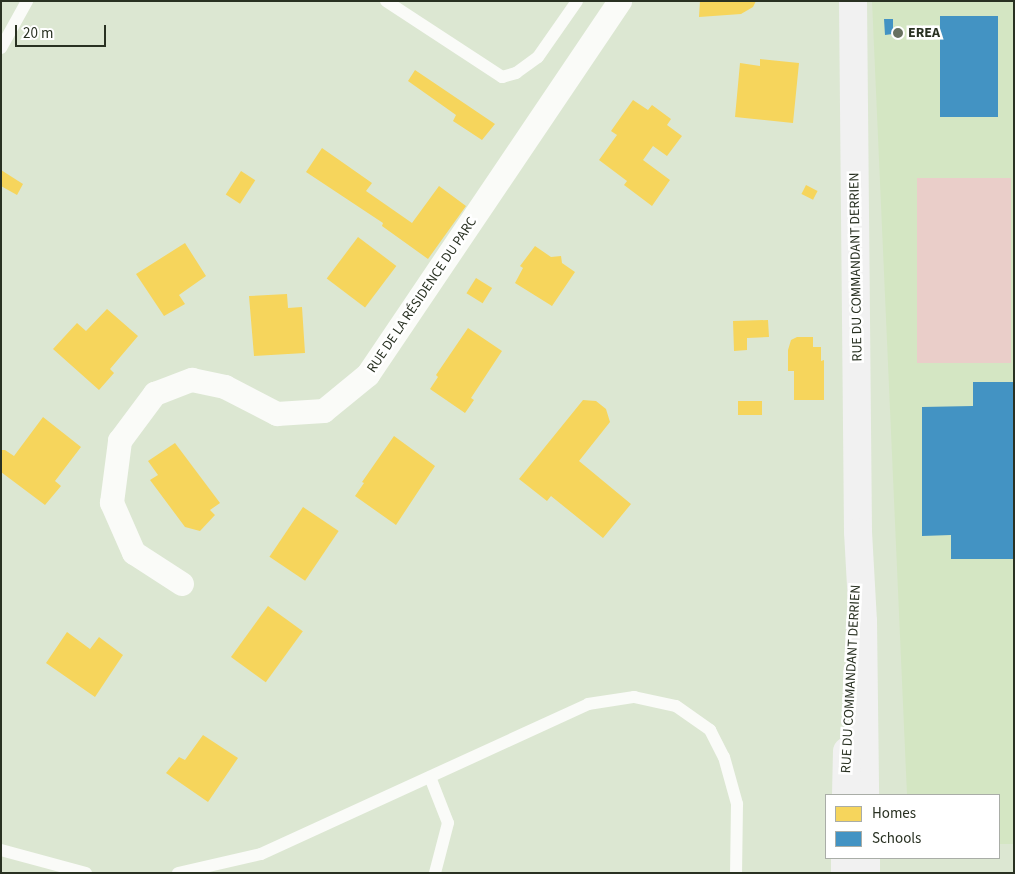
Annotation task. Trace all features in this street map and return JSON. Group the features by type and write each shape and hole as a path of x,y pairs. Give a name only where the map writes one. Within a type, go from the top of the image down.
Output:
{"main road":[{"name":"RUE DU COMMANDANT DERRIEN","path":"853,1 858,532 863,621 865,794"},
{"name":"RUE DU COMMANDANT DERRIEN","path":"846,794 858,532"},
{"path":"845,859 845,873"},
{"path":"866,859 866,873"}],"street":[{"name":"RUE DE LA RÉSIDENCE DU PARC","path":"182,584 134,553 112,503 120,441 155,394 192,380 225,387 277,414 324,411 368,375 620,1"}],"lane":[{"path":"1,48 27,1"},
{"path":"386,1 502,77 516,73 538,57 577,1"},
{"path":"178,873 261,854 588,704 634,697 676,706 710,730 724,757 737,804 736,873"},
{"path":"430,777 448,823 435,873"},
{"path":"1,850 86,873"}],"shaded area":[{"path":"872,1 1014,1 1014,844 1000,844 1000,794 907,794"},
{"path":"917,178 1011,178 1011,363 917,363"}],"building: Homes":[{"path":"700,1 756,1 753,7 741,14 699,17"},
{"path":"760,59 799,63 793,123 735,117 740,63 760,66"},
{"path":"415,70 495,124 482,140 453,121 456,115 408,81"},
{"path":"633,100 648,110 652,105 671,119 667,125 682,136 667,156 653,146 643,160 670,180 652,206 624,185 627,181 599,160 617,135 611,131"},
{"path":"322,148 372,183 366,191 412,223 439,186 466,206 428,259 382,226 383,223 306,172"},
{"path":"1,170 23,184 17,195 1,186"},
{"path":"241,171 255,180 240,204 226,194"},
{"path":"806,185 818,191 813,200 801,194"},
{"path":"358,237 396,266 365,307 327,279"},
{"path":"185,243 206,276 179,295 185,304 164,316 136,274"},
{"path":"535,246 551,257 561,256 562,263 575,272 552,306 515,283 523,268 520,266"},
{"path":"476,278 492,288 483,303 466,293"},
{"path":"287,294 288,308 302,307 305,353 254,356 249,296"},
{"path":"107,309 138,336 110,369 114,373 99,390 53,349 77,323 86,331"},
{"path":"768,320 769,337 747,338 747,350 734,351 733,321"},
{"path":"468,328 502,351 471,398 474,400 465,413 430,389 438,377 436,375"},
{"path":"797,337 813,337 813,347 821,347 821,361 824,360 824,400 794,400 794,371 788,371 788,350 791,340"},
{"path":"583,400 596,401 606,409 610,422 579,461 631,504 603,538 551,496 547,501 519,479"},
{"path":"738,401 762,401 762,415 738,415"},
{"path":"43,417 81,447 55,481 61,486 45,505 1,472 1,450 5,450 14,456"},
{"path":"394,436 435,466 396,525 355,496 364,483 362,482"},
{"path":"175,443 220,503 210,510 215,515 200,531 185,527 150,480 158,475 148,461"},
{"path":"303,507 339,531 305,581 269,557"},
{"path":"268,606 303,631 266,682 231,657"},
{"path":"67,632 90,649 99,637 123,655 95,697 46,663"},
{"path":"203,735 238,758 208,802 166,773 179,757 185,760"}],"building: Schools":[{"path":"940,16 998,16 998,117 940,117"},
{"path":"884,19 893,19 893,34 885,35"},
{"path":"973,382 1014,382 1014,559 951,559 951,535 922,536 922,407 973,406"}],"place":[{"name":"EREA","path":"898,33"}]}
